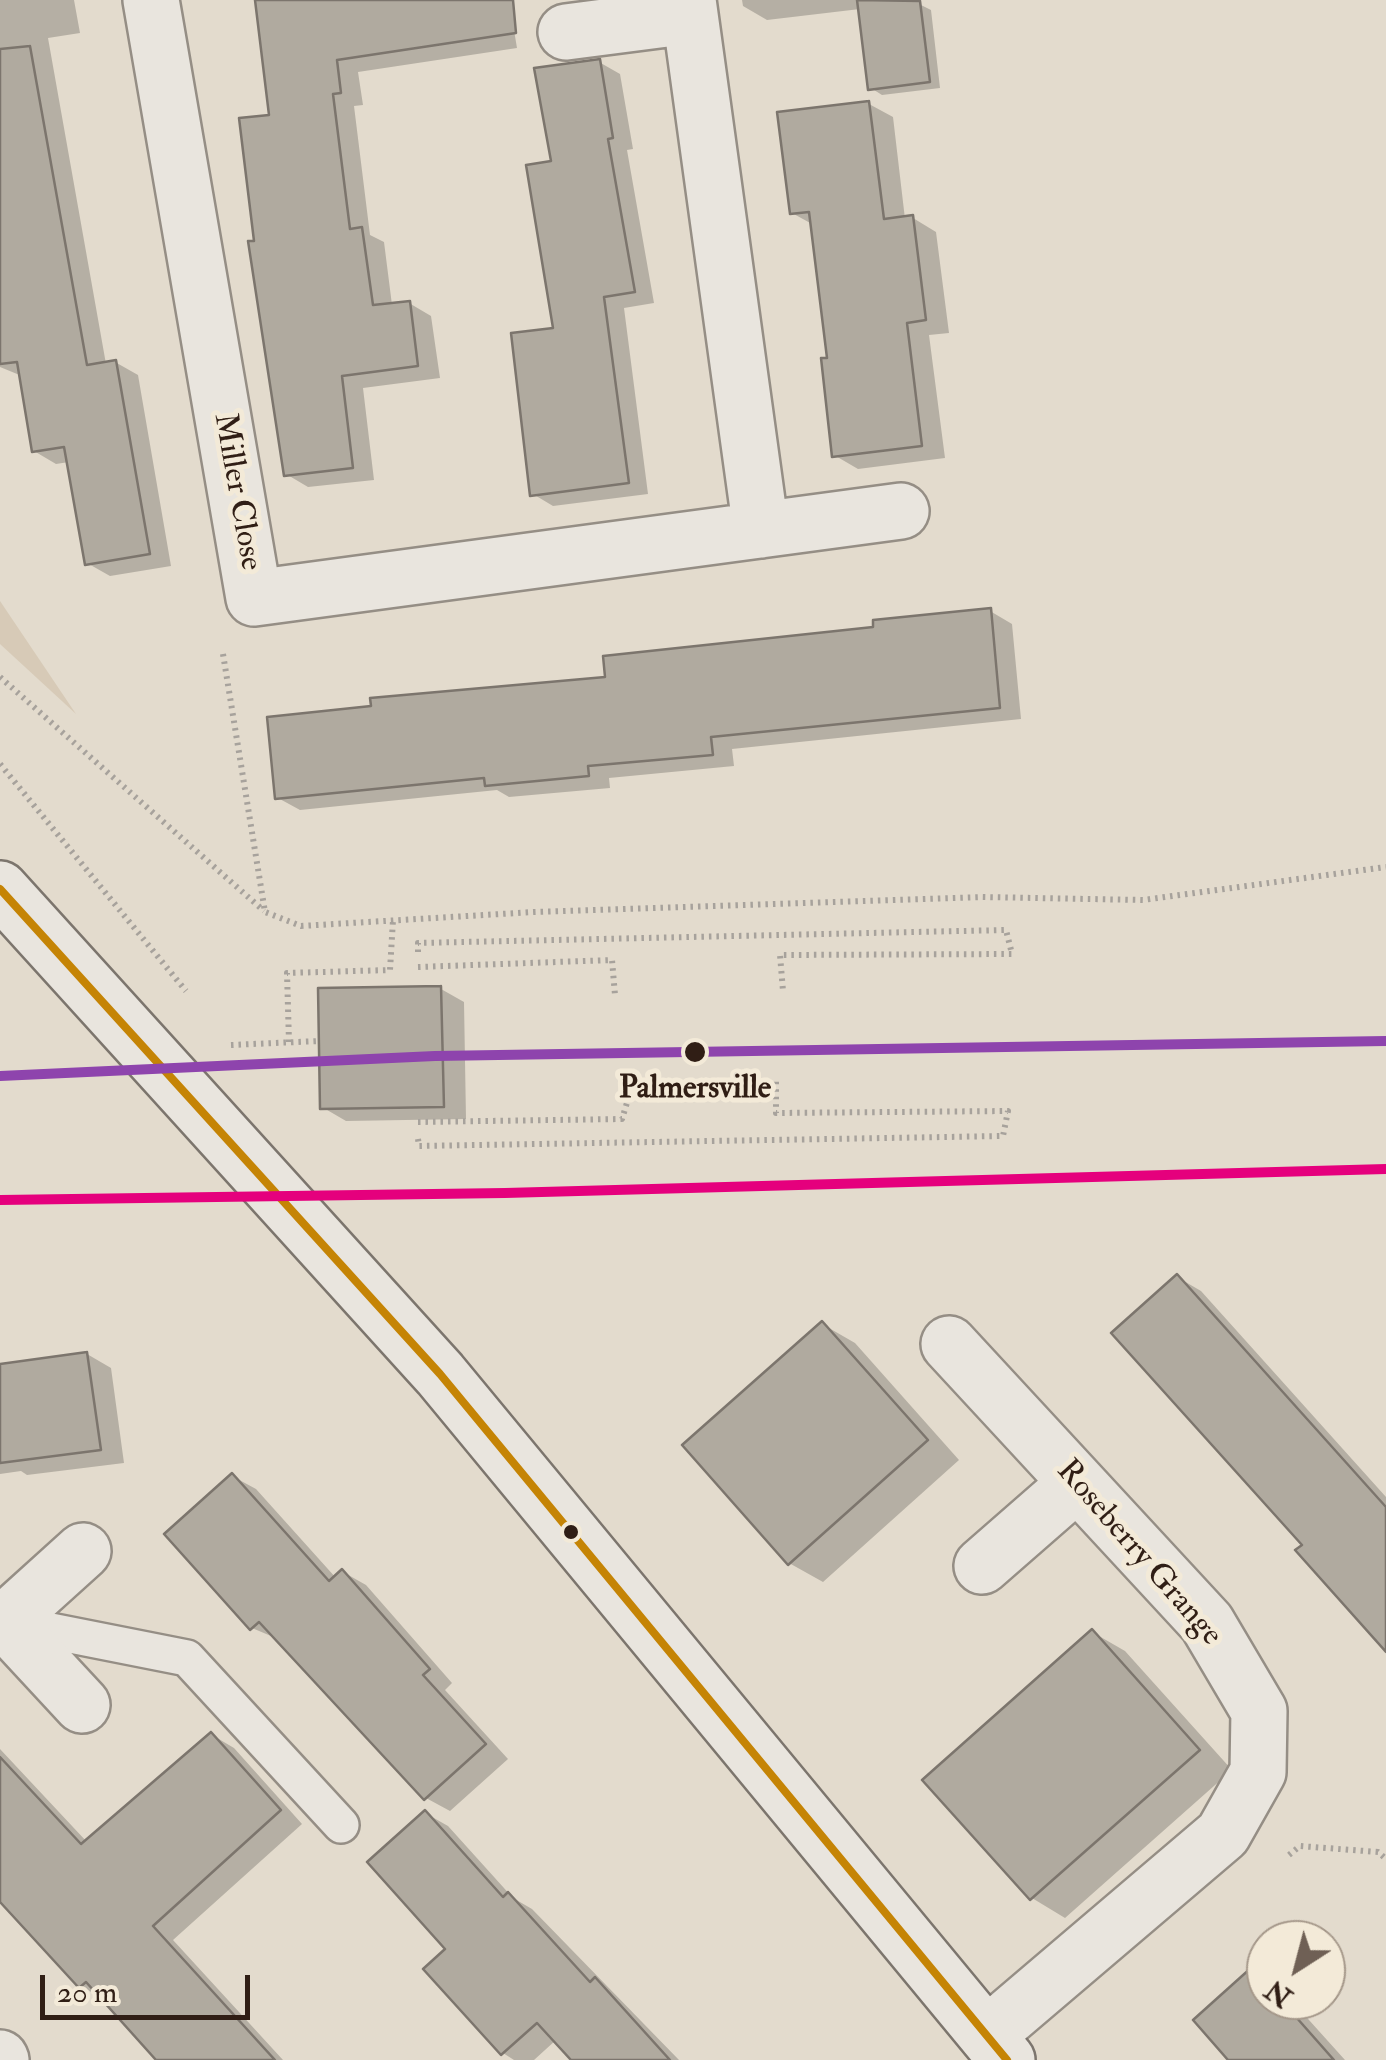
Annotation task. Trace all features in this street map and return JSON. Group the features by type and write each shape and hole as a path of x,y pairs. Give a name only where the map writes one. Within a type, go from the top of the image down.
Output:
{"street":[{"name":"Miller Close","path":"151,0 254,598 901,511"},
{"path":"566,32 689,8 761,530"},
{"path":"0,889 440,1374 997,2048"},
{"name":"Roseberry Grange","path":"949,1344 1207,1623 1259,1711 1258,1772 1223,1834 997,2048"},
{"path":"982,1566 1078,1484"},
{"path":"82,1551 2,1624 82,1705"}],"lane":[{"path":"2,1624 188,1658 341,1825"}],"path":[{"path":"254,598 222,646 264,912"},
{"path":"0,677 264,912 300,926 982,898 1143,900 1386,868"},
{"path":"0,764 194,1001"},
{"path":"289,1042 287,973 390,970 393,920"},
{"path":"418,952 418,943 1006,930 1012,954 780,955 783,991"},
{"path":"418,967 612,960 615,995"},
{"path":"219,1030 231,1045"},
{"path":"418,1140 419,1146 1003,1136 1008,1111 776,1113 776,1077"},
{"path":"418,1122 622,1119 634,1080"}],"shaded area":[{"path":"0,601 76,714 0,644"}],"building":[{"path":"255,0 513,0 516,33 337,60 341,93 333,94 350,229 362,227 373,305 410,301 418,366 342,376 353,468 284,476 248,241 254,241 239,118 269,115"},
{"path":"857,0 920,1 930,82 868,90"},
{"path":"30,46 87,365 116,360 150,554 85,565 64,447 32,452 17,362 0,364 0,49"},
{"path":"600,59 613,138 608,139 635,292 604,297 629,483 530,496 511,333 553,328 526,165 551,161 534,68"},
{"path":"869,101 884,219 913,215 926,320 907,323 922,446 832,457 821,358 827,358 809,212 790,214 777,112"},
{"path":"991,608 1000,708 711,737 713,755 588,766 589,776 485,786 484,778 275,799 267,717 371,706 370,698 605,677 603,656 873,627 873,620"},
{"path":"441,986 444,1107 320,1109 318,988"},
{"path":"1177,1274 1386,1507 1386,1652 1295,1550 1302,1545 1111,1333"},
{"path":"822,1321 928,1440 788,1565 682,1445"},
{"path":"87,1352 101,1450 0,1463 0,1364"},
{"path":"232,1473 329,1581 342,1569 430,1669 423,1675 486,1744 424,1800 259,1622 250,1630 164,1534"},
{"path":"1092,1629 1200,1750 1030,1900 922,1780"},
{"path":"211,1732 281,1810 153,1926 275,2060 156,2060 86,1982 79,1988 0,1902 0,1757 81,1844"},
{"path":"425,1810 503,1897 508,1892 590,1982 595,1977 670,2060 571,2060 537,2023 501,2055 423,1969 445,1949 367,1862"},
{"path":"1246,1972 1246,2020 1299,2020 1334,2060 1228,2060 1193,2020"}],"transit line":[{"path":"0,889 440,1374 1007,2060"},
{"path":"0,1076 435,1056 1386,1041"},
{"path":"0,1200 505,1193 1386,1169"}],"place":[{"name":"Palmersville","path":"695,1052"}]}
